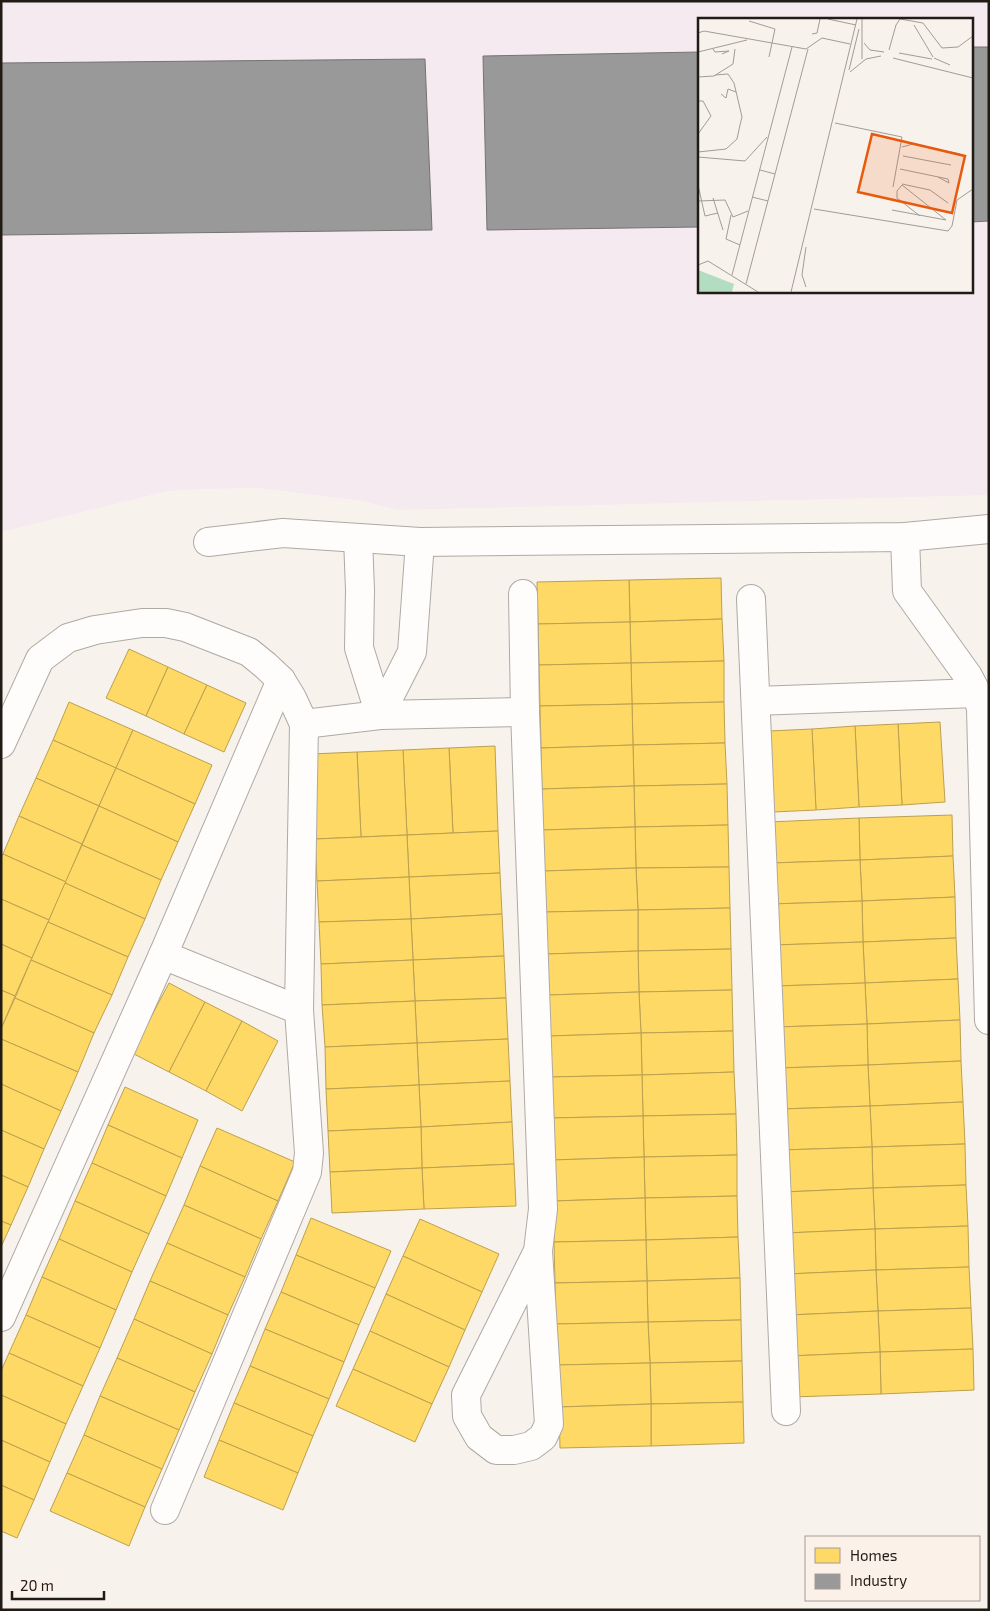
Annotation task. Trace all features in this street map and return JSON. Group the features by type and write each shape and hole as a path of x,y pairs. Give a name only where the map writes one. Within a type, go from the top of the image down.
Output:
{"street":[{"path":"208,542 283,533 420,542 904,537 989,529"},
{"path":"904,537 907,591 968,676 977,694 981,710 989,1020"},
{"path":"358,538 360,590 359,648 380,715"},
{"path":"380,715 412,652 420,542"},
{"path":"523,594 543,1209 538,1251 549,1424 543,1437 531,1446 514,1450 496,1450 479,1437 467,1416 466,1395 538,1251"},
{"path":"751,599 786,1411"},
{"path":"1,744 40,659 68,638 95,630 142,623 166,623 185,627 249,652 281,680 304,724 299,1010 309,1153 308,1172 166,1510"},
{"path":"1,1317 163,955 281,680"},
{"path":"756,701 977,694"},
{"path":"304,724 380,715 526,712"},
{"path":"163,955 299,1010"}],"shaded area":[{"path":"1,1 989,1 989,495 398,510 362,501 257,488 163,492 1,532"}],"building: Homes":[{"path":"721,578 722,619 630,622 629,580"},
{"path":"629,580 630,622 538,624 537,582"},
{"path":"722,619 724,661 631,663 630,622"},
{"path":"630,622 631,663 539,665 538,624"},
{"path":"129,649 168,667 146,716 106,698"},
{"path":"724,661 724,702 632,704 631,663"},
{"path":"631,663 632,704 540,706 539,665"},
{"path":"168,667 207,685 184,734 146,716"},
{"path":"207,685 246,703 224,752 184,734"},
{"path":"69,702 133,730 116,768 53,740"},
{"path":"724,702 725,743 633,745 632,704"},
{"path":"632,704 633,745 541,748 540,706"},
{"path":"940,722 945,802 902,805 898,724"},
{"path":"898,724 902,805 859,807 855,726"},
{"path":"855,726 859,807 816,810 812,729"},
{"path":"812,729 816,810 773,812 769,731"},
{"path":"133,730 212,765 195,804 116,768"},
{"path":"53,740 116,768 99,806 36,778"},
{"path":"725,743 727,784 634,786 633,745"},
{"path":"633,745 634,786 542,789 541,748"},
{"path":"495,746 498,831 453,833 449,748"},
{"path":"449,748 453,833 407,835 403,750"},
{"path":"403,750 407,835 361,837 357,752"},
{"path":"357,752 361,837 315,839 311,754"},
{"path":"116,768 195,804 178,842 99,806"},
{"path":"36,778 99,806 82,844 19,816"},
{"path":"727,784 728,825 635,827 634,786"},
{"path":"634,786 635,827 543,830 542,789"},
{"path":"99,806 178,842 161,880 82,845"},
{"path":"952,815 953,856 860,860 859,818"},
{"path":"19,816 82,844 66,882 3,854"},
{"path":"859,818 860,860 771,863 769,822"},
{"path":"728,825 729,867 636,868 635,827"},
{"path":"635,827 636,868 544,871 543,830"},
{"path":"498,831 500,873 409,877 407,835"},
{"path":"407,835 409,877 317,881 315,839"},
{"path":"82,845 161,880 145,919 65,883"},
{"path":"3,854 66,882 49,920 1,899 1,857"},
{"path":"953,856 955,897 862,901 860,860"},
{"path":"860,860 862,901 772,904 771,863"},
{"path":"729,867 730,908 638,910 636,868"},
{"path":"636,868 638,910 545,912 544,871"},
{"path":"500,873 502,914 411,919 409,877"},
{"path":"409,877 411,919 319,922 317,881"},
{"path":"65,883 145,919 128,957 48,922"},
{"path":"955,897 956,938 863,942 862,901"},
{"path":"1,899 49,920 32,958 1,944"},
{"path":"862,901 863,942 774,945 772,904"},
{"path":"730,908 731,949 638,951 638,910"},
{"path":"638,910 638,951 547,954 545,912"},
{"path":"502,914 504,956 413,960 411,919"},
{"path":"411,919 413,960 321,964 319,922"},
{"path":"48,922 128,957 112,995 31,960"},
{"path":"956,938 958,979 865,983 863,942"},
{"path":"863,942 865,983 776,986 774,945"},
{"path":"1,944 32,958 15,996 1,990"},
{"path":"731,949 732,990 639,992 638,951"},
{"path":"638,951 639,992 548,995 547,954"},
{"path":"504,956 506,998 415,1001 413,960"},
{"path":"31,960 112,995 94,1033 15,998"},
{"path":"413,960 415,1001 322,1005 321,964"},
{"path":"958,979 960,1020 867,1024 865,983"},
{"path":"169,983 205,1002 169,1072 132,1053"},
{"path":"865,983 867,1024 777,1027 776,986"},
{"path":"1,990 15,996 1,1029"},
{"path":"732,990 733,1031 641,1033 639,992"},
{"path":"639,992 641,1033 549,1036 548,995"},
{"path":"15,998 94,1033 78,1072 1,1039 1,1029"},
{"path":"506,998 508,1039 417,1043 415,1001"},
{"path":"415,1001 417,1043 325,1047 322,1005"},
{"path":"205,1002 242,1021 206,1091 169,1072"},
{"path":"960,1020 961,1061 868,1065 867,1024"},
{"path":"242,1021 278,1041 242,1111 206,1091"},
{"path":"867,1024 868,1065 779,1068 777,1027"},
{"path":"733,1031 734,1072 642,1075 641,1033"},
{"path":"641,1033 642,1075 550,1077 549,1036"},
{"path":"1,1039 78,1072 61,1111 1,1084"},
{"path":"508,1039 510,1081 419,1085 417,1043"},
{"path":"417,1043 419,1085 326,1089 325,1047"},
{"path":"961,1061 963,1102 870,1106 868,1065"},
{"path":"868,1065 870,1106 781,1109 779,1068"},
{"path":"734,1072 736,1114 643,1116 642,1075"},
{"path":"642,1075 643,1116 551,1118 550,1077"},
{"path":"510,1081 512,1122 421,1127 419,1085"},
{"path":"1,1084 61,1111 44,1149 1,1130"},
{"path":"419,1085 421,1127 328,1131 326,1089"},
{"path":"125,1087 198,1120 182,1158 108,1125"},
{"path":"963,1102 965,1144 872,1147 870,1106"},
{"path":"870,1106 872,1147 782,1150 781,1109"},
{"path":"736,1114 737,1155 644,1157 643,1116"},
{"path":"643,1116 644,1157 552,1160 551,1118"},
{"path":"512,1122 514,1164 422,1168 421,1127"},
{"path":"108,1125 182,1158 166,1196 92,1163"},
{"path":"421,1127 422,1168 330,1172 328,1131"},
{"path":"217,1128 295,1162 278,1201 200,1166"},
{"path":"1,1130 44,1149 28,1187 1,1175"},
{"path":"965,1144 966,1185 873,1188 872,1147"},
{"path":"872,1147 873,1188 784,1192 782,1150"},
{"path":"737,1155 737,1196 645,1198 644,1157"},
{"path":"644,1157 645,1198 553,1201 552,1160"},
{"path":"92,1163 166,1196 149,1234 75,1201"},
{"path":"514,1164 516,1206 424,1209 422,1168"},
{"path":"200,1166 278,1201 261,1239 184,1205"},
{"path":"422,1168 424,1209 332,1213 330,1172"},
{"path":"1,1175 28,1187 11,1225 1,1221"},
{"path":"966,1185 968,1226 875,1229 873,1188"},
{"path":"873,1188 875,1229 786,1233 784,1192"},
{"path":"737,1196 738,1237 646,1240 645,1198"},
{"path":"645,1198 646,1240 554,1242 553,1201"},
{"path":"75,1201 149,1234 132,1272 59,1239"},
{"path":"184,1205 261,1239 245,1277 167,1243"},
{"path":"311,1218 391,1251 375,1288 296,1255"},
{"path":"420,1219 499,1254 482,1292 403,1256"},
{"path":"1,1221 11,1225 1,1247"},
{"path":"968,1226 969,1267 876,1270 875,1229"},
{"path":"875,1229 876,1270 787,1274 786,1233"},
{"path":"738,1237 740,1278 647,1281 646,1240"},
{"path":"59,1239 132,1272 116,1310 42,1277"},
{"path":"646,1240 647,1281 555,1283 554,1242"},
{"path":"167,1243 245,1277 228,1315 150,1281"},
{"path":"296,1255 375,1288 359,1325 281,1292"},
{"path":"403,1256 482,1292 465,1330 386,1294"},
{"path":"969,1267 971,1308 878,1311 876,1270"},
{"path":"876,1270 878,1311 789,1315 787,1274"},
{"path":"42,1277 116,1310 100,1348 26,1315"},
{"path":"740,1278 741,1320 648,1322 647,1281"},
{"path":"150,1281 228,1315 212,1354 134,1319"},
{"path":"647,1281 648,1322 556,1324 555,1283"},
{"path":"281,1292 359,1325 344,1362 265,1329"},
{"path":"386,1294 465,1330 449,1367 370,1331"},
{"path":"971,1308 973,1349 880,1352 878,1311"},
{"path":"878,1311 880,1352 790,1356 789,1315"},
{"path":"26,1315 100,1348 83,1386 9,1353"},
{"path":"134,1319 212,1354 195,1392 117,1358"},
{"path":"741,1320 742,1361 650,1363 648,1322"},
{"path":"648,1322 650,1363 557,1365 556,1324"},
{"path":"265,1329 344,1362 329,1399 250,1366"},
{"path":"370,1331 449,1367 432,1404 353,1369"},
{"path":"973,1349 974,1390 881,1394 880,1352"},
{"path":"880,1352 881,1394 792,1397 790,1356"},
{"path":"9,1353 83,1386 66,1424 1,1395 1,1371"},
{"path":"117,1358 195,1392 179,1430 100,1396"},
{"path":"742,1361 743,1402 651,1404 650,1363"},
{"path":"650,1363 651,1404 559,1407 557,1365"},
{"path":"250,1366 329,1399 313,1436 234,1403"},
{"path":"353,1369 432,1404 415,1442 336,1406"},
{"path":"1,1395 66,1424 50,1462 1,1440"},
{"path":"100,1396 179,1430 162,1469 84,1435"},
{"path":"743,1402 744,1443 651,1446 651,1404"},
{"path":"234,1403 313,1436 298,1473 219,1440"},
{"path":"651,1404 651,1446 560,1448 559,1407"},
{"path":"84,1435 162,1469 145,1507 67,1473"},
{"path":"1,1440 50,1462 34,1500 1,1485"},
{"path":"219,1440 298,1473 283,1510 204,1477"},
{"path":"67,1473 145,1507 129,1546 50,1511"},
{"path":"1,1485 34,1500 17,1538 1,1531"}],"building: Industry":[{"path":"972,47 989,47 989,221 972,222"},
{"path":"698,52 698,227 487,230 483,56"},
{"path":"425,59 432,230 1,235 1,63"}]}
